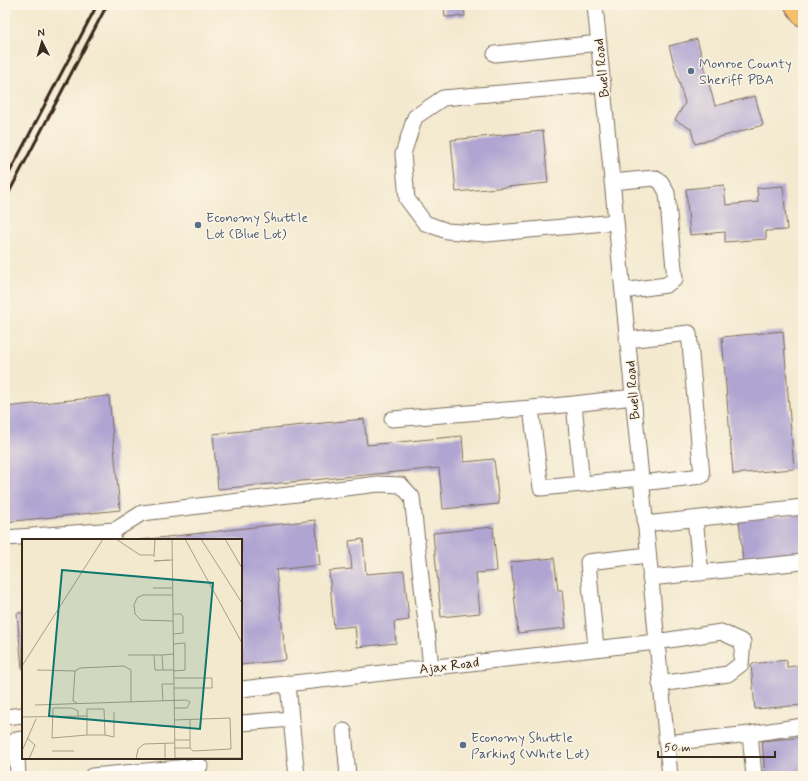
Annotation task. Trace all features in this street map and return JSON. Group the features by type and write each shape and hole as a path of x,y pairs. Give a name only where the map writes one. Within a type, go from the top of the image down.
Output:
{"highway":[{"path":"796,5 803,15"}],"street":[{"name":"Buell Road","path":"595,5 669,776"},
{"path":"495,54 599,44"},
{"path":"603,84 443,98 415,117 403,154 403,161 407,199 425,223 447,231 487,234 616,222"},
{"path":"612,182 654,178 662,182 667,192 675,279 666,285 623,291"},
{"path":"531,408 541,488 702,476 689,333 627,340"},
{"path":"392,419 531,408 633,397"},
{"path":"574,404 582,484"},
{"path":"5,538 113,535 142,513 378,484 401,485 412,498 431,667"},
{"path":"645,524 803,507"},
{"path":"695,518 700,573"},
{"path":"596,648 588,562 648,555"},
{"path":"650,578 803,562"},
{"name":"Ajax Road","path":"242,688 656,642 721,632 743,642 741,664 728,674 660,684"},
{"path":"288,683 297,776"},
{"path":"5,717 22,715"},
{"path":"242,723 291,719"},
{"path":"666,743 750,734 803,726"},
{"path":"344,731 348,776"},
{"path":"750,734 754,776"},
{"path":"18,776 16,740 22,739"},
{"path":"92,776 153,764 200,767"}],"building":[{"path":"444,5 464,5 465,16 445,17"},
{"name":"Monroe County Sheriff PBA","path":"697,39 715,106 755,96 763,125 695,144 691,129 675,120 685,103 669,46"},
{"path":"543,131 548,183 456,192 451,140"},
{"path":"724,185 726,205 758,202 757,188 783,186 787,230 766,231 766,239 725,242 725,232 690,235 686,189"},
{"path":"783,331 794,469 733,474 722,337"},
{"path":"109,396 120,510 5,522 5,407"},
{"path":"364,419 367,445 462,436 464,462 494,459 499,504 443,509 439,468 218,489 213,434"},
{"path":"803,514 803,555 743,561 739,520"},
{"path":"315,520 320,565 276,570 286,660 242,665 242,539 150,539"},
{"path":"493,527 497,571 476,573 480,613 441,617 433,533"},
{"path":"363,539 366,574 404,571 409,620 394,622 396,643 357,647 355,626 334,628 329,571 352,569 349,541"},
{"path":"554,558 558,590 562,590 566,628 518,633 511,562"},
{"path":"17,613 22,613 22,669"},
{"path":"787,660 787,667 803,665 803,705 755,709 751,664"},
{"path":"803,737 803,776 765,776 762,741"}],"railway":[{"path":"5,181 97,5"},
{"path":"5,200 107,5"}],"place":[{"name":"Monroe County Sheriff PBA","path":"691,71"},
{"name":"Economy Shuttle Lot (Blue Lot)","path":"198,225"},
{"name":"Economy Shuttle Parking (White Lot)","path":"463,745"}]}
